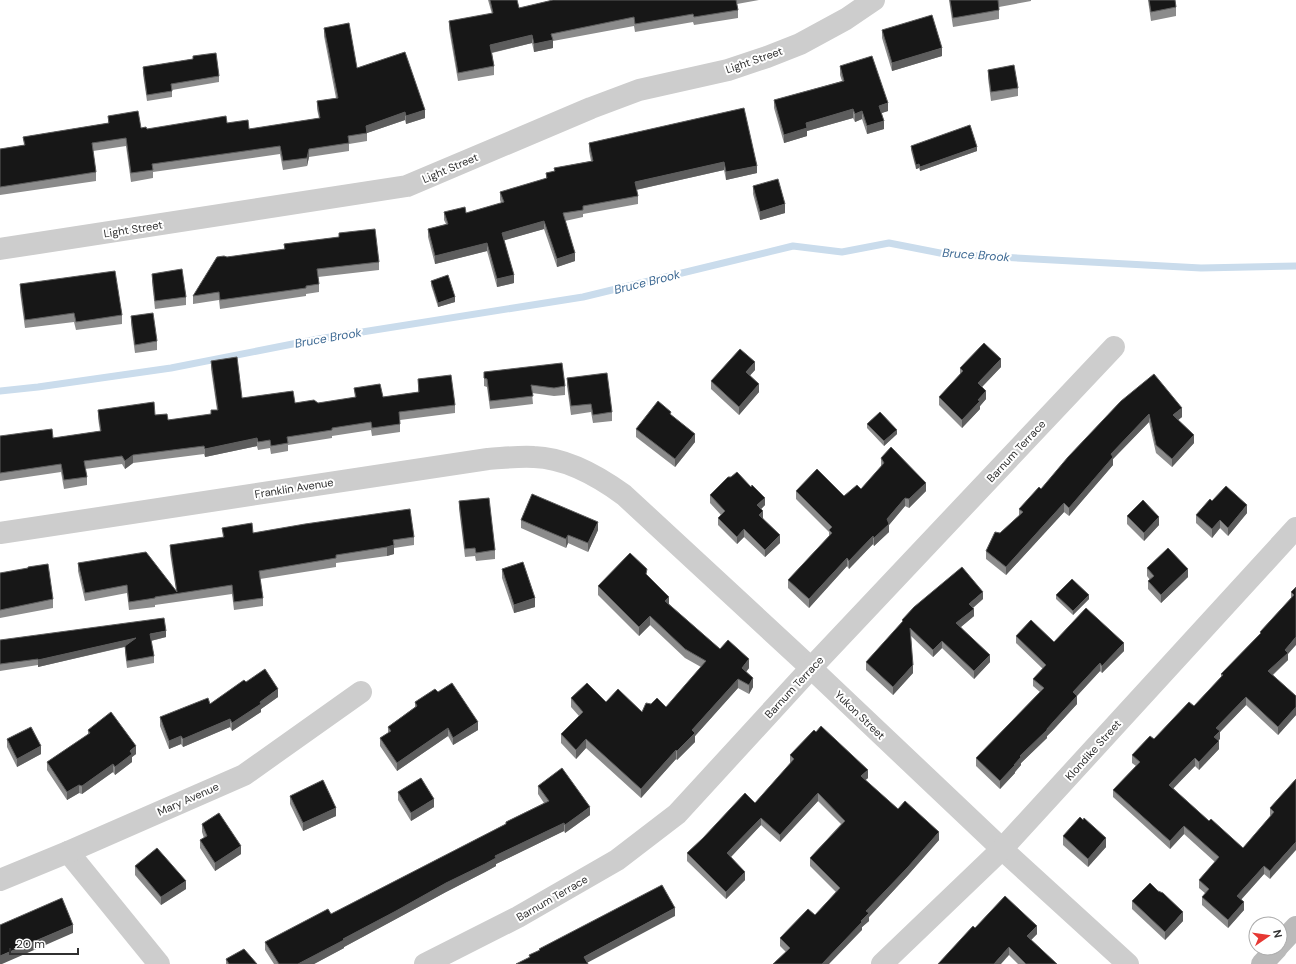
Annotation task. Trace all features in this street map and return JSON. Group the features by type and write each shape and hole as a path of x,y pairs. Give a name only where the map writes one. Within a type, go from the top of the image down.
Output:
{"main road":[{"path":"1288,936 1296,927"},
{"path":"1262,964 1270,956"}],"street":[{"name":"Light Street","path":"0,249 407,186 591,108 639,90 728,70 800,44 846,19 874,0"},
{"name":"Barnum Terrace","path":"425,964 518,917 623,856 677,814 811,668 1114,347"},
{"name":"Franklin Avenue","path":"0,533 488,459 536,457 570,464 587,472"},
{"name":"Yukon Street","path":"587,472 608,483 624,494 1002,849 1128,964"},
{"name":"Klondike Street","path":"882,964 1002,849 1296,528"},
{"name":"Mary Avenue","path":"0,880 244,775 361,692"},
{"path":"68,852 159,964"}],"building":[{"path":"490,0 517,0 519,8 553,0 736,0 738,10 694,17 693,14 635,24 634,17 551,34 553,40 534,44 532,35 490,45 494,66 458,73 449,21 493,13"},
{"path":"950,0 998,0 999,10 953,18"},
{"path":"1149,0 1175,0 1176,7 1151,12"},
{"path":"932,15 942,48 892,63 882,30"},
{"path":"349,23 357,68 405,52 425,110 406,116 405,112 366,126 367,133 348,136 349,143 309,149 307,158 283,161 280,146 152,164 153,170 131,173 126,138 92,143 96,172 0,187 0,149 25,145 23,137 109,123 108,116 138,111 141,128 146,127 147,129 226,116 227,123 248,120 249,129 320,118 317,101 338,98 324,28"},
{"path":"216,53 219,76 171,84 172,91 147,95 143,67 193,59 193,56"},
{"path":"872,56 888,103 879,106 884,121 867,126 862,111 855,114 853,109 806,123 807,128 784,135 774,100 844,81 840,66"},
{"path":"1014,65 1018,88 991,92 988,70"},
{"path":"744,108 757,166 726,172 724,162 635,182 638,196 583,206 583,210 563,213 575,253 557,259 544,221 502,233 514,275 497,279 487,243 435,256 428,229 448,224 444,212 465,207 466,213 504,202 500,192 547,178 546,173 555,171 554,168 593,161 589,143"},
{"path":"970,125 977,147 920,167 919,164 916,165 911,146"},
{"path":"778,179 785,204 760,212 753,186"},
{"path":"375,229 379,262 317,269 319,284 306,286 306,288 220,300 219,292 193,296 217,257 285,249 284,244 339,237 339,233"},
{"path":"182,269 186,297 155,301 152,274"},
{"path":"115,271 122,315 76,322 74,313 25,320 20,284"},
{"path":"448,275 455,297 438,303 431,281"},
{"path":"153,313 157,341 135,345 131,316"},
{"path":"984,343 1001,359 978,383 986,391 978,400 980,401 962,420 939,397 963,371 960,368"},
{"path":"740,349 755,362 746,372 759,384 739,407 711,381"},
{"path":"237,357 242,398 293,391 295,403 314,400 318,403 356,397 354,388 380,384 383,397 419,392 418,379 451,375 455,405 399,412 400,424 372,428 371,422 332,428 332,430 287,437 288,443 271,446 270,440 258,442 257,438 205,449 204,446 133,455 125,461 122,456 84,461 87,477 64,480 61,464 0,473 0,436 52,429 53,438 101,431 98,410 154,402 155,415 167,414 168,420 211,414 211,410 218,410 211,361"},
{"path":"562,363 565,386 554,388 531,385 533,396 490,401 487,379 484,378 484,372"},
{"path":"607,373 612,412 593,415 591,404 571,406 567,378"},
{"path":"1154,374 1182,408 1173,415 1194,435 1172,459 1156,445 1149,414 1111,454 1113,457 1069,508 1064,503 1006,567 986,551 995,532 1000,533 1023,512 1019,509 1039,487 1041,489 1068,457 1121,401"},
{"path":"658,401 671,412 670,414 695,434 675,459 636,429"},
{"path":"880,412 897,430 884,441 867,424"},
{"path":"891,447 926,483 909,499 905,498 887,519 889,524 874,538 873,536 849,561 847,558 809,599 788,580 832,533 829,530 832,527 796,491 817,469 844,496 857,485 861,489 884,463 881,458"},
{"path":"737,472 751,487 752,485 765,498 757,505 763,511 759,515 780,535 765,550 744,529 737,537 718,518 725,511 710,495 728,477 731,477"},
{"path":"1226,486 1247,505 1228,528 1220,520 1212,529 1196,515 1210,499 1212,501"},
{"path":"532,494 598,522 588,543 568,535 566,539 521,520"},
{"path":"489,498 495,550 476,553 475,548 465,549 459,501"},
{"path":"1143,500 1159,517 1144,533 1127,516"},
{"path":"410,509 414,537 393,540 394,545 387,547 336,555 336,558 259,571 263,598 234,602 232,585 129,602 127,585 85,593 78,563 146,552 177,592 170,545 224,537 222,528 252,523 253,533"},
{"path":"1168,548 1188,569 1161,595 1148,581 1154,576 1147,568"},
{"path":"630,553 647,569 646,574 669,597 665,601 720,649 728,640 749,659 742,668 753,678 749,685 738,679 692,730 695,733 677,751 676,750 641,789 586,739 576,750 561,734 583,712 571,698 587,683 606,702 618,689 642,712 646,703 651,704 657,698 666,707 706,661 685,649 650,616 639,627 598,586"},
{"path":"523,562 535,598 514,605 502,569"},
{"path":"48,564 53,599 0,610 0,573"},
{"path":"962,567 983,592 969,604 974,609 956,623 990,655 974,671 942,641 933,650 910,628 913,665 893,687 866,662 914,607"},
{"path":"1072,579 1089,595 1073,611 1056,595"},
{"path":"1296,587 1296,637 1285,650 1288,653 1268,671 1296,696 1296,707 1278,727 1246,697 1216,728 1220,731 1214,737 1219,741 1199,762 1195,758 1169,785 1209,821 1211,819 1243,848 1274,812 1270,808 1296,779 1296,842 1270,871 1264,866 1237,896 1244,902 1228,920 1202,897 1209,889 1199,880 1219,857 1184,826 1170,841 1113,790 1140,762 1132,755 1150,736 1154,739 1189,702 1194,706 1223,675 1221,674 1261,633 1260,632 1294,595 1291,592"},
{"path":"1086,608 1124,643 1102,666 1100,663 1073,692 1077,696 1047,730 1020,756 1021,757 1015,765 1000,781 976,758 1044,688 1033,679 1046,665 1016,636 1031,620 1054,642"},
{"path":"164,618 166,631 150,634 154,656 127,661 125,646 136,638 38,660 0,664 0,640"},
{"path":"265,669 278,689 260,702 261,704 232,723 230,719 183,739 181,736 169,741 160,717 208,698 210,704 244,680 246,682"},
{"path":"452,683 478,722 453,738 448,728 397,763 380,738 391,731 388,727 417,706 415,702 435,689 438,692"},
{"path":"111,712 136,746 130,751 132,754 115,767 113,764 82,786 79,785 67,792 47,762 90,733 88,730"},
{"path":"821,726 868,770 861,776 898,809 905,801 939,832 866,911 869,913 861,921 862,922 822,964 773,964 790,948 780,938 808,909 815,915 840,888 810,858 845,821 818,793 780,835 761,818 727,853 745,872 726,892 687,853 745,793 755,803 794,759 790,755 814,730 816,732"},
{"path":"31,727 41,746 17,759 7,739"},
{"path":"562,768 590,807 565,825 564,823 495,856 496,858 446,883 298,964 279,964 265,942 328,909 331,914 549,801 538,786"},
{"path":"421,778 434,799 411,813 398,792"},
{"path":"323,780 336,808 303,823 290,796"},
{"path":"219,813 241,846 215,863 200,840 207,836 202,824"},
{"path":"1080,817 1083,820 1084,818 1106,838 1088,859 1063,836"},
{"path":"157,848 186,881 161,897 135,866"},
{"path":"1150,883 1183,912 1165,932 1132,901"},
{"path":"662,885 675,908 584,957 588,964 516,964 530,957 529,955 540,950 539,949"},
{"path":"1005,896 1037,926 1027,936 1057,964 1026,964 1009,947 994,964 938,964 973,926 975,928"},
{"path":"62,898 73,925 0,956 0,925"},
{"path":"244,949 257,964 229,964 226,959"}],"waterway":[{"name":"Bruce Brook","path":"0,391 171,368 318,339 583,297 793,246 842,252 889,243 945,254 1201,268 1296,266"}]}
